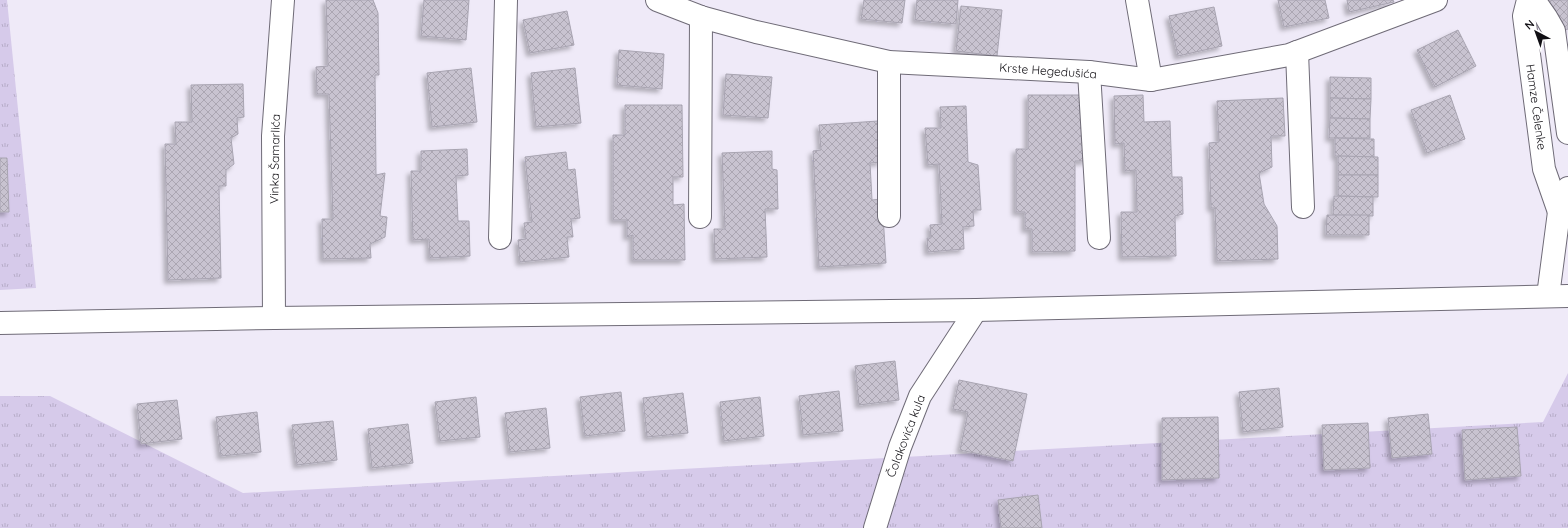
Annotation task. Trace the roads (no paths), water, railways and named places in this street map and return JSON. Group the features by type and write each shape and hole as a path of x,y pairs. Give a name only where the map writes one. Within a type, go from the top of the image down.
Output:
{"street":[{"name":"Vinka Šamarlića","path":"274,318 273,136 284,0"},
{"path":"500,238 506,0"},
{"name":"Krste Hegedušića","path":"657,0 701,17 756,32 889,62 1089,72 1151,80 1289,55 1436,0"},
{"path":"1137,0 1151,80"},
{"name":"Hamze Čelenke","path":"1528,0 1524,16 1544,169 1560,212"},
{"path":"1534,0 1554,31 1568,133"},
{"path":"700,217 701,17"},
{"path":"1297,52 1303,207"},
{"path":"889,62 889,216"},
{"path":"1089,72 1099,238"},
{"name":"Hamze Čelenke","path":"1558,296 1560,212 1568,188"},
{"path":"0,323 274,318 976,310 1558,296"},
{"name":"Čolakovića kula","path":"875,528 900,447 920,396 976,310"}]}
